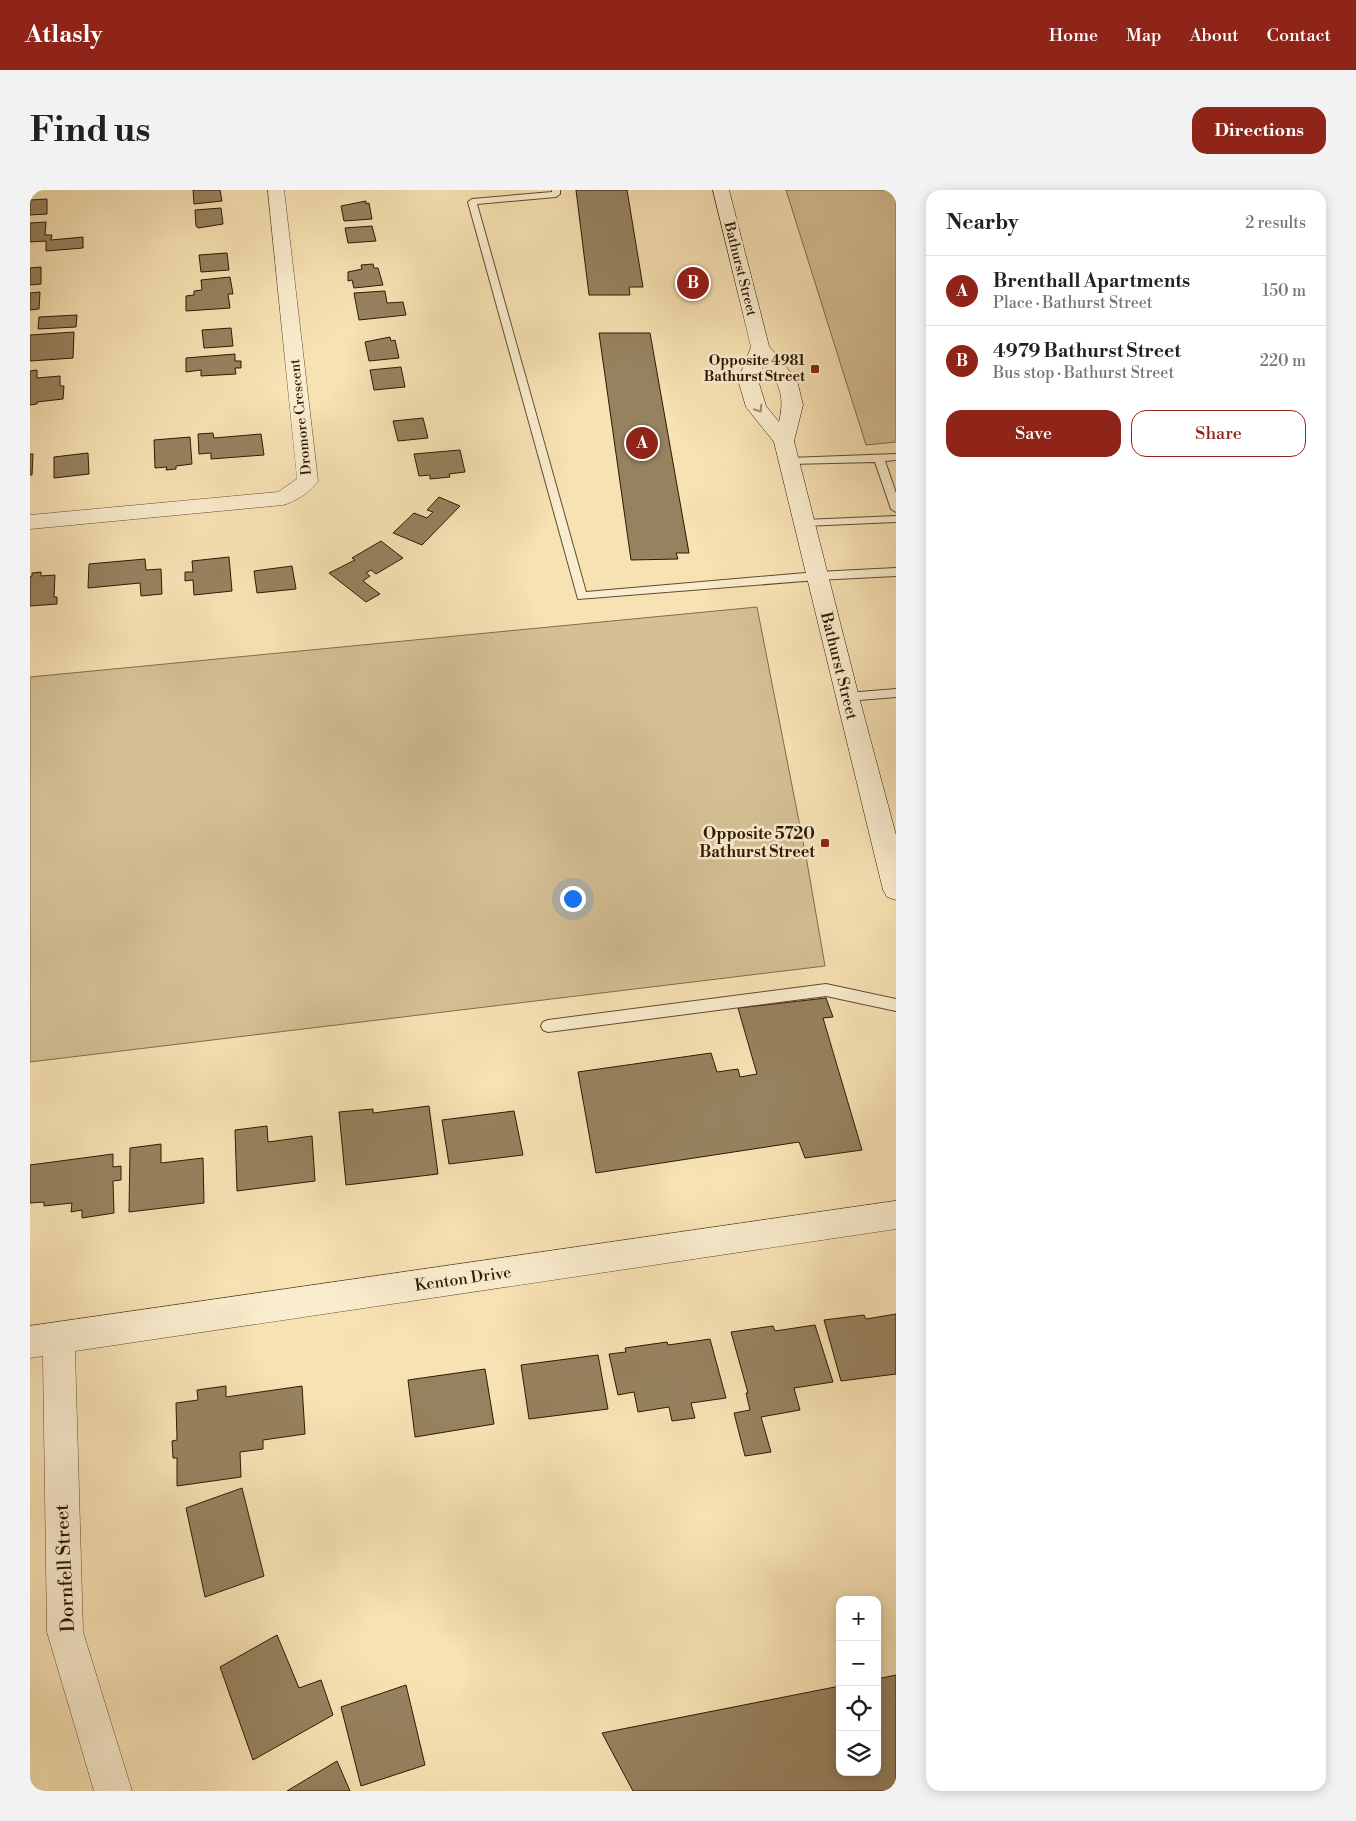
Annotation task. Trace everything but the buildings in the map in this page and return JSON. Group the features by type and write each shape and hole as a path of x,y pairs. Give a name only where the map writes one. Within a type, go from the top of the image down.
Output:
{"street":[{"name":"Dromore Crescent","path":"30,522 283,498 308,481 276,190"},
{"name":"Bathurst Street","path":"720,190 760,347 787,380 793,404 784,441"},
{"name":"Bathurst Street","path":"760,347 748,380 756,407 784,441 896,890"},
{"name":"Kenton Drive","path":"44,1340 896,1215"},
{"name":"Dornfell Street","path":"44,1340 65,1632 113,1791"}],"lane":[{"path":"556,190 556,194 472,202 582,596 817,576 896,572"},
{"path":"789,462 896,457"},
{"path":"879,458 896,510"},
{"path":"804,523 896,519"},
{"path":"847,697 896,693"},
{"path":"548,1026 826,990 896,1005"}],"shaded area":[{"path":"786,190 896,190 896,442 866,445"},
{"path":"757,607 807,862 825,966 30,1062 30,677"}],"place":[{"name":"4979 Bathurst Street","path":"693,283"},
{"name":"Opposite 4981 Bathurst Street","path":"815,369"},
{"name":"Brenthall Apartments","path":"642,443"},
{"name":"Opposite 5720 Bathurst Street","path":"825,843"}]}
